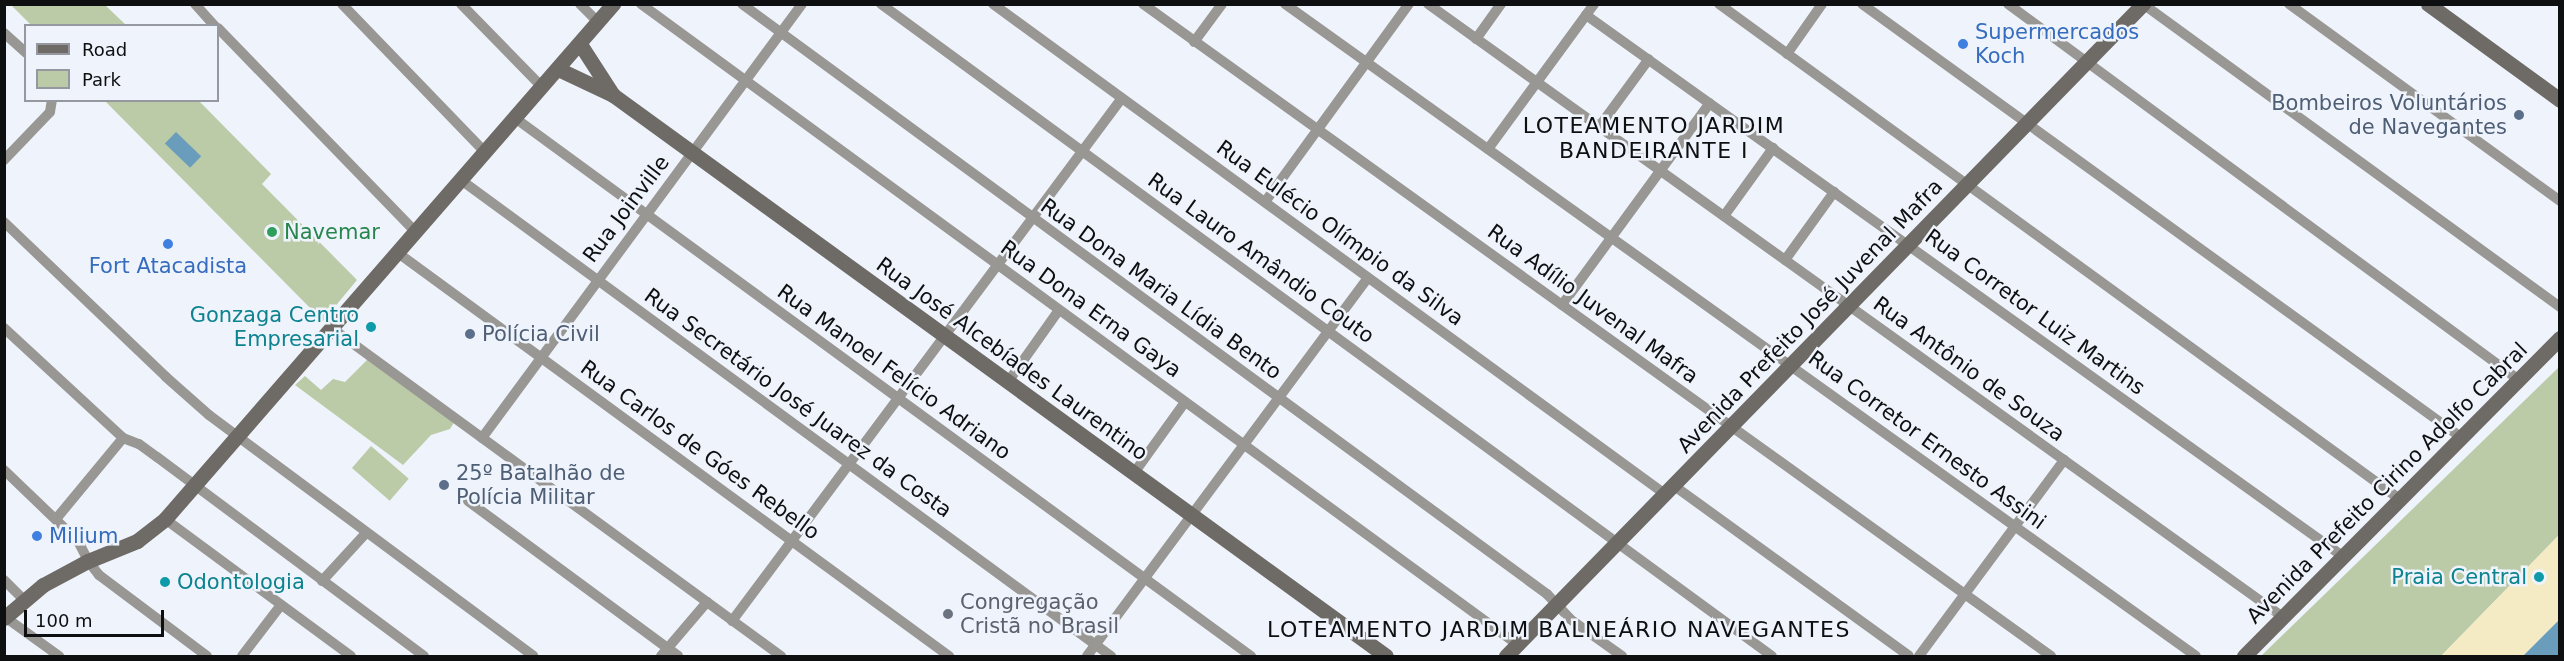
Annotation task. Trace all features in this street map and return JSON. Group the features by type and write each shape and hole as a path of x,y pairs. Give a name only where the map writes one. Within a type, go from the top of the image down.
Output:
{"main road":[{"path":"5,618 43,585 88,561 136,541 165,519 333,329 613,4"},
{"name":"Avenida Prefeito José Juvenal Mafra","path":"1515,652 1669,489 2143,4"},
{"path":"2428,4 2559,100"},
{"name":"Rua José Alcebíades Laurentino","path":"580,44 613,95"},
{"name":"Rua José Alcebíades Laurentino","path":"558,69 613,95 1386,657"},
{"name":"Avenida Prefeito Cirino Adolfo Cabral","path":"2244,657 2463,438 2559,338"}],"street":[{"path":"195,4 213,24"},
{"path":"342,4 486,152"},
{"path":"461,4 542,87"},
{"path":"580,4 598,22"},
{"name":"Rua Dona Erna Gaya","path":"641,4 1244,445 1515,652"},
{"name":"Rua Dona Maria Lídia Bento","path":"742,4 1547,594 1570,619 1622,657"},
{"name":"Rua Joinville","path":"482,438 802,4"},
{"name":"Rua Lauro Amândio Couto","path":"882,4 1772,657"},
{"name":"Rua Eulécio Olímpio da Silva","path":"993,4 1368,278 1910,657"},
{"name":"Rua Adílio Juvenal Mafra","path":"1143,4 2051,657"},
{"path":"1194,42 1222,4"},
{"name":"Rua Corretor Ernesto Assini","path":"1285,4 2196,657"},
{"path":"1264,202 1408,4"},
{"name":"Rua Antônio de Souza","path":"1428,4 2283,617"},
{"path":"1476,39 1501,4"},
{"path":"1488,150 1594,4"},
{"path":"1719,4 2401,500"},
{"path":"1788,54 1822,4"},
{"path":"1862,4 2463,438"},
{"path":"2007,4 2519,380"},
{"path":"2143,4 2559,307"},
{"path":"2289,4 2559,201"},
{"name":"Rua Corretor Luiz Martins","path":"1586,15 2344,557"},
{"path":"219,30 416,232"},
{"path":"4,33 24,51"},
{"path":"1599,127 1649,59"},
{"path":"732,621 1122,98"},
{"path":"1562,305 1710,103"},
{"path":"4,160 51,106"},
{"name":"Rua Manoel Felício Adriano","path":"515,118 1251,657"},
{"path":"1724,216 1773,148"},
{"name":"Rua Secretário José Juarez da Costa","path":"461,180 1111,657"},
{"path":"1785,260 1834,192"},
{"path":"4,222 166,377 238,438 533,657"},
{"name":"Rua Carlos de Góes Rebello","path":"398,253 949,657"},
{"path":"1087,657 1368,278"},
{"path":"1008,382 1059,310"},
{"path":"4,328 123,438 139,444 424,657"},
{"path":"333,329 781,657"},
{"path":"1134,473 1185,402"},
{"path":"56,519 123,438"},
{"path":"1919,657 2064,460"},
{"path":"4,470 78,541 88,561 99,575 207,657"},
{"path":"468,501 664,653 678,657"},
{"path":"165,519 351,657"},
{"path":"322,581 366,533"},
{"path":"4,580 24,600"},
{"path":"664,653 707,602"},
{"path":"242,657 281,605"},
{"path":"5,618 59,657"}],"green space":[{"path":"11,5 105,5 125,24 30,24"},
{"name":"Navemar","path":"106,102 200,102 271,174 262,184 357,280 323,321"},
{"path":"368,359 455,421 450,429 431,435 403,465 295,385 305,376 321,390 333,379 345,382"},
{"path":"2559,367 2559,535 2441,656 2261,656"},
{"path":"371,446 409,479 390,501 352,468"}],"sand":[{"name":"Praia Central","path":"2559,535 2559,620 2523,656 2441,656"}],"water":[{"path":"176,132 201,156 190,168 165,144"},
{"path":"2559,620 2559,656 2523,656"}],"place":[{"name":"Supermercados Koch","path":"1963,44"},
{"name":"Bombeiros Voluntários de Navegantes","path":"2519,115"},
{"name":"Navemar","path":"272,232"},
{"name":"Fort Atacadista","path":"168,244"},
{"name":"Gonzaga Centro Empresarial","path":"371,327"},
{"name":"Polícia Civil","path":"470,334"},
{"name":"25º Batalhão de Polícia Militar","path":"444,485"},
{"name":"Milium","path":"37,536"},
{"name":"Praia Central","path":"2539,577"},
{"name":"Odontologia","path":"165,582"},
{"name":"Congregação Cristã no Brasil","path":"948,614"}],"district":[{"name":"LOTEAMENTO JARDIM BANDEIRANTE I","path":"1654,138"},
{"name":"LOTEAMENTO JARDIM BALNEÁRIO NAVEGANTES","path":"1559,630"}]}
